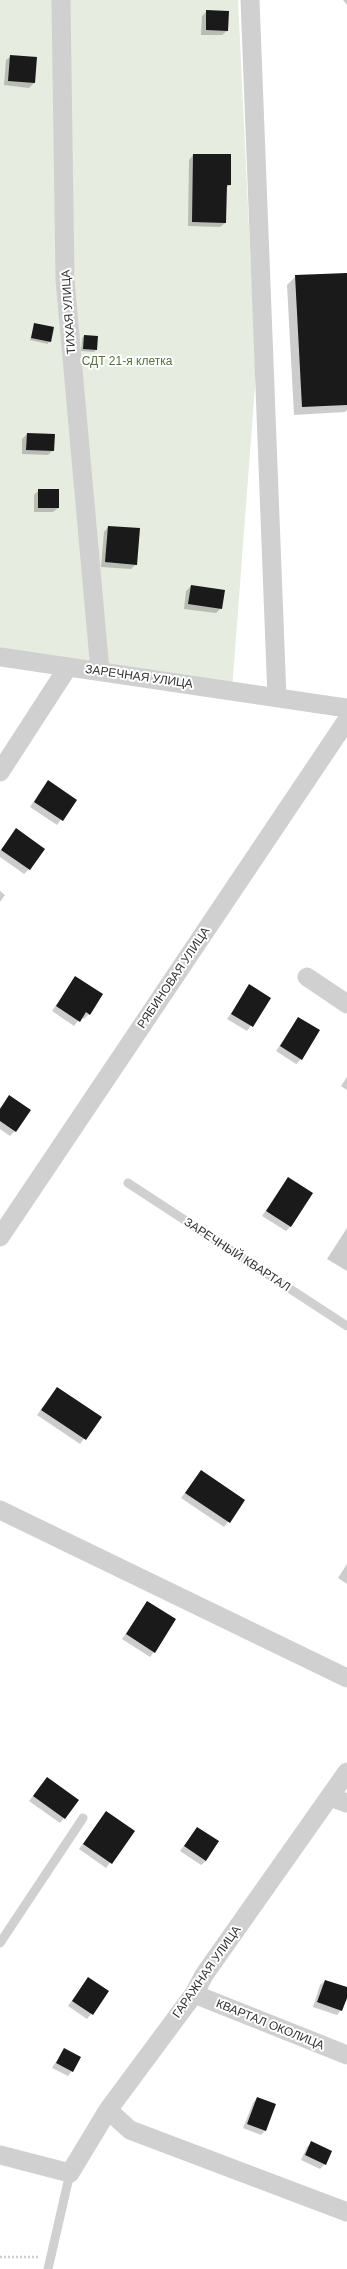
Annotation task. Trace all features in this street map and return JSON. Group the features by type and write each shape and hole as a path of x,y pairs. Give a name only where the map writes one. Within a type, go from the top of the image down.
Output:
{"street":[{"name":"ТИХАЯ УЛИЦА","path":"61,0 65,280 100,671"},
{"path":"250,0 277,698"},
{"name":"ЗАРЕЧНАЯ УЛИЦА","path":"0,657 347,708"},
{"path":"0,772 68,667"},
{"name":"РЯБИНОВАЯ УЛИЦА","path":"0,1236 347,720"},
{"path":"307,977 347,1004"},
{"path":"0,1510 347,1678"},
{"name":"ГАРАЖНАЯ УЛИЦА","path":"70,2173 108,2110 194,1994 204,1975 339,1800 347,1772"},
{"name":"КВАРТАЛ ОКОЛИЦА","path":"194,1994 347,2055"},
{"path":"108,2110 130,2130 347,2212"},
{"path":"0,2155 70,2173"}],"lane":[{"path":"247,0 252,37"},
{"name":"ЗАРЕЧНЫЙ КВАРТАЛ","path":"128,1183 347,1326"},
{"path":"0,1943 83,1818"},
{"path":"48,2269 70,2173"}],"path":[{"path":"0,2257 50,2257"}],"green space":[{"name":"СДТ 21-я клетка","path":"0,0 238,0 256,373 232,690 0,649"}],"building":[{"path":"206,10 229,11 228,31 206,30"},
{"path":"10,55 37,57 35,83 8,81"},
{"path":"193,154 231,154 231,185 227,185 226,223 192,222"},
{"path":"347,273 347,405 302,407 295,275"},
{"path":"34,323 54,327 51,342 31,338"},
{"path":"84,335 98,336 97,350 83,349"},
{"path":"27,433 55,434 54,451 26,450"},
{"path":"38,489 59,489 59,508 38,508"},
{"path":"108,526 140,528 137,565 105,562"},
{"path":"191,585 225,590 222,609 188,604"},
{"path":"48,780 77,800 63,821 34,802"},
{"path":"16,828 45,849 30,870 1,850"},
{"path":"75,976 103,994 90,1015 86,1012 80,1022 56,1006"},
{"path":"249,984 271,998 253,1027 231,1014"},
{"path":"298,1017 320,1030 302,1060 280,1046"},
{"path":"9,1095 31,1110 16,1132 0,1121 0,1109"},
{"path":"288,1177 313,1193 291,1227 266,1211"},
{"path":"57,1387 102,1417 86,1440 41,1410"},
{"path":"201,1470 245,1500 230,1523 185,1493"},
{"path":"147,1601 176,1619 155,1653 126,1634"},
{"path":"47,1777 79,1800 65,1819 33,1796"},
{"path":"106,1811 135,1831 112,1864 83,1844"},
{"path":"197,1827 219,1841 206,1861 184,1846"},
{"path":"88,1977 109,1991 93,2015 72,2001"},
{"path":"325,1980 347,1987 347,1998 342,2011 317,2002"},
{"path":"64,2048 81,2057 73,2072 56,2063"},
{"path":"257,2097 276,2104 266,2131 247,2124"},
{"path":"311,2141 332,2151 326,2165 305,2155"}]}
